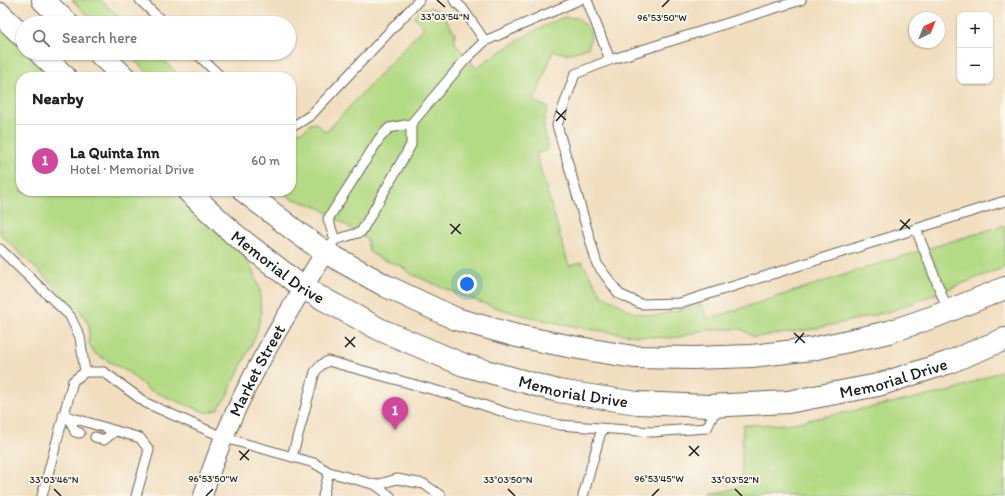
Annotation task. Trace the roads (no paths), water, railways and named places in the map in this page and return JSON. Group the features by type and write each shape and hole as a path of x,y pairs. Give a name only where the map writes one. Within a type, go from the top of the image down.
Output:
{"street":[{"path":"43,0 60,16"},
{"path":"0,14 16,29"},
{"path":"47,60 60,72"},
{"path":"106,60 119,72"},
{"name":"Memorial Drive","path":"193,196 234,234 303,288 381,330 464,365 558,391 637,403 718,406 788,402 878,385 947,363 1005,339"},
{"path":"250,196 298,233 330,246 386,286 456,319 517,336 634,357 693,358 744,356 812,349 889,332 948,311 1005,288"},
{"name":"Market Street","path":"203,496 212,467 249,382 303,288 330,246"}],"lane":[{"path":"140,0 157,16"},
{"path":"296,124 311,115 419,0"},
{"path":"454,0 463,9 486,41"},
{"path":"411,124 411,145 361,232 330,246 328,219 379,139 389,128 411,124 466,60 486,41 579,0"},
{"path":"587,0 610,60"},
{"path":"801,0 610,60 575,74 557,126 597,264 619,294 641,304 680,303 1005,201"},
{"path":"203,60 216,72"},
{"path":"916,229 948,311"},
{"path":"0,249 70,316 80,336 85,372"},
{"path":"292,457 315,372 321,365 328,361 456,396 507,413 560,425 652,432 707,428 718,406"},
{"path":"42,496 66,416 73,381 85,372 104,372 146,403 225,438 314,463 329,472 376,484 390,496"},
{"path":"66,416 140,438 149,450 136,496"},
{"path":"66,416 75,432 80,433"},
{"path":"583,496 602,428"},
{"path":"95,437 104,440 115,430"},
{"path":"323,496 329,472"},
{"path":"376,484 397,479 424,484 441,496"}],"place":[{"name":"La Quinta Inn","path":"395,430"}]}
